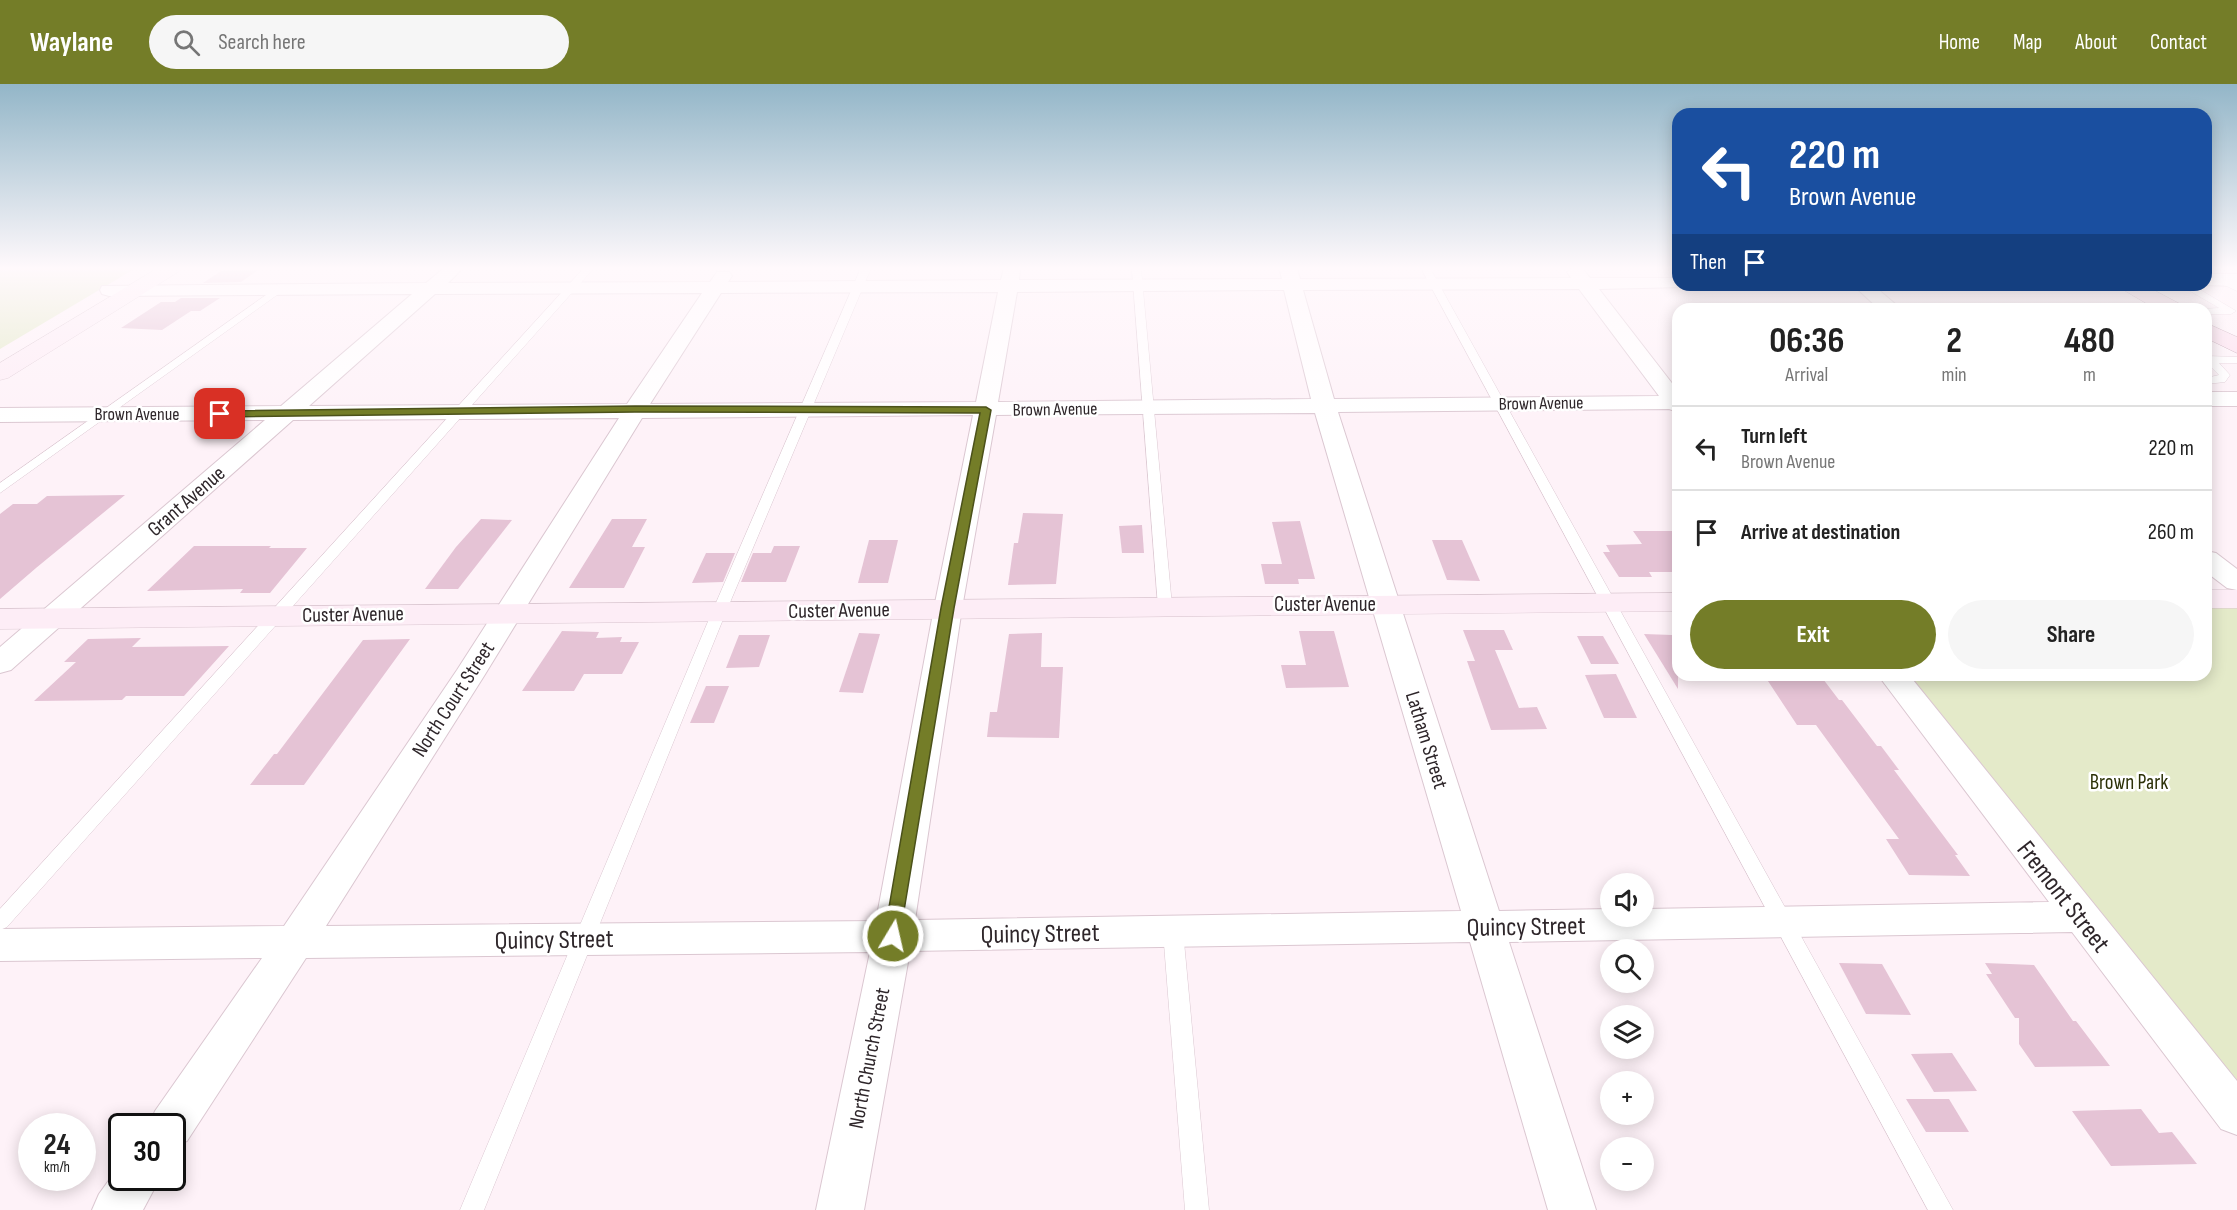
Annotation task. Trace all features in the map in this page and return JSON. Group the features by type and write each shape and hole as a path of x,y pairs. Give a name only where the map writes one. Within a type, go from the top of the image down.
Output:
{"main road":[{"path":"2212,333 2235,347"}],"street":[{"path":"0,355 58,321"},
{"path":"0,373 85,321"},
{"name":"Grant Avenue","path":"0,663 393,321"},
{"name":"North Court Street","path":"180,1113 295,942 509,612 635,409 694,321"},
{"name":"North Church Street","path":"840,1210 893,936 948,608 1002,321"},
{"name":"Latham Street","path":"1302,321 1324,405 1572,1210"},
{"path":"1614,321 1672,395"},
{"path":"2212,399 2237,399"},
{"name":"Brown Avenue","path":"0,415 635,409 986,410 1672,403"},
{"path":"2212,563 2237,582"},
{"path":"2212,599 2237,599"},
{"name":"Custer Avenue","path":"0,619 509,612 1672,602"},
{"name":"Fremont Street","path":"1898,681 2080,918 2237,1115"},
{"name":"Quincy Street","path":"0,945 893,936 2080,918"},
{"path":"116,1210 128,1191"}],"lane":[{"path":"0,489 236,321"},
{"path":"0,922 540,321"},
{"path":"472,1210 719,612 844,321"},
{"path":"1140,321 1165,606"},
{"path":"1453,321 1941,1210"},
{"path":"2212,357 2235,347"},
{"path":"2212,363 2225,375 2221,380 2212,381"},
{"path":"1173,930 1197,1210"}],"green space":[{"path":"0,321 48,321 0,349"},
{"name":"Brown Park","path":"2212,607 2237,607 2237,1087 1908,681 2212,681"}],"building":[{"path":"132,321 176,321 162,330 121,328"},
{"path":"125,495 0,599 0,514 13,504 37,504 47,496"},
{"path":"1023,513 1063,514 1056,584 1008,585 1014,543 1018,543"},
{"path":"481,519 512,520 458,589 425,589 456,547"},
{"path":"612,519 647,519 632,547 645,547 624,588 569,588"},
{"path":"1300,521 1315,579 1298,579 1299,584 1265,584 1261,564 1282,564 1272,522"},
{"path":"1142,525 1144,553 1122,553 1119,526"},
{"path":"1633,531 1672,531 1672,572 1649,572 1652,577 1619,577 1603,552 1610,552 1606,545 1642,544"},
{"path":"869,540 898,540 888,583 858,583"},
{"path":"1432,540 1462,540 1480,581 1447,580"},
{"path":"194,546 307,548 270,593 240,593 243,589 147,591"},
{"path":"774,546 800,546 786,582 741,582 753,553 771,553"},
{"path":"706,553 735,553 723,582 692,583"},
{"path":"1463,630 1504,630 1513,650 1495,650 1519,708 1537,707 1547,729 1491,730 1467,661 1475,661"},
{"path":"562,631 599,632 596,638 622,637 620,642 639,642 622,674 584,674 574,691 522,691"},
{"path":"1299,631 1334,631 1349,687 1286,688 1281,665 1306,665"},
{"path":"859,633 880,634 863,693 839,692"},
{"path":"1042,633 1041,667 1063,667 1059,738 987,737 990,712 997,712 1009,634"},
{"path":"1644,634 1672,635 1672,679"},
{"path":"739,635 770,635 759,667 726,668"},
{"path":"1577,636 1603,636 1619,664 1591,664"},
{"path":"141,638 132,647 229,646 184,696 126,696 122,700 34,701 76,662 64,662 88,639"},
{"path":"410,639 304,785 250,785 274,754 277,754 363,640"},
{"path":"1616,674 1637,718 1604,718 1585,675"},
{"path":"1768,681 1825,681 1899,770 1894,770 1958,855 1955,855 1970,876 1909,875 1886,839 1899,839 1816,725 1797,725"},
{"path":"706,686 729,686 714,723 690,723"},
{"path":"1839,963 1882,964 1911,1015 1866,1014"},
{"path":"1985,963 2034,965 2073,1021 2076,1021 2110,1066 2035,1067 2019,1044 2019,1018 2015,1018 1986,974 1992,974"},
{"path":"1952,1053 1977,1091 1934,1092 1911,1054"},
{"path":"1906,1099 1949,1099 1969,1132 1926,1132"},
{"path":"2141,1109 2159,1133 2172,1132 2197,1164 2111,1166 2072,1111"}],"route":[{"path":"220,414 635,409 986,410 948,608 893,936"}]}
